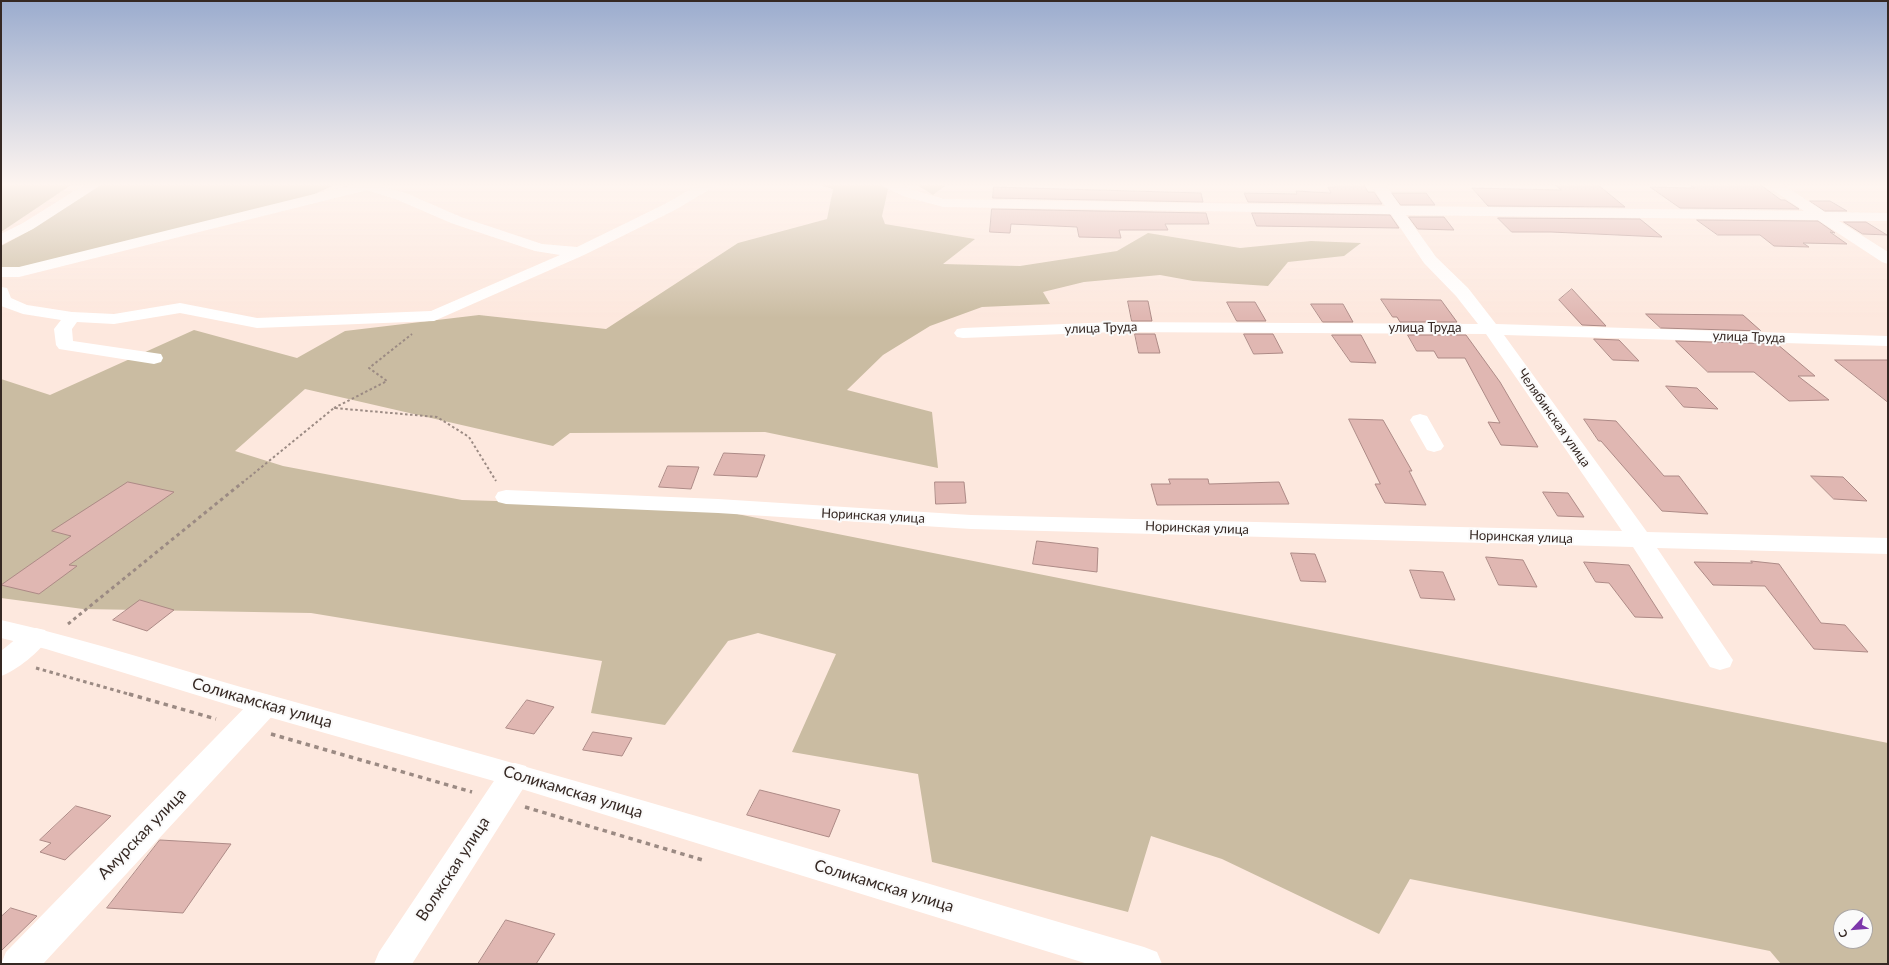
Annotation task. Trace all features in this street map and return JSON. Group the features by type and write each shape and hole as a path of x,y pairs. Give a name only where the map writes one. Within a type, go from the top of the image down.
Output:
{"street":[{"path":"1,240 24,228"},
{"path":"1,272 19,272 198,228"},
{"path":"481,228 533,245 579,252"},
{"path":"19,272 1,291 4,301 23,309 72,317 114,319 180,308 257,323 434,316 579,252 628,228"},
{"name":"Челябинская улица","path":"1409,228 1430,260 1462,292 1491,329 1640,540 1720,660"},
{"path":"1839,228 1888,259"},
{"path":"72,317 62,329 65,346 154,358"},
{"name":"улица Труда","path":"963,333 1115,327 1491,329 1888,341"},
{"path":"1420,420 1434,446"},
{"name":"Норинская улица","path":"506,497 718,506 971,522 1888,546"},
{"name":"Соликамская улица","path":"1,629 41,639 265,705 506,787 1144,964"},
{"path":"5,663 41,639"},
{"name":"Амурская улица","path":"19,964 265,705"},
{"name":"Волжская улица","path":"392,964 506,787"}],"path":[{"path":"41,639 334,408 387,381 369,368 434,316"},
{"path":"334,408 437,417 469,437 506,497"},
{"path":"5,663 244,727 506,787 712,862"}],"shaded area":[{"path":"1,228 7,228 1,232"},
{"path":"33,228 185,228 23,268 1,268 1,246"},
{"path":"794,228 909,228 975,239 943,264 1020,266 1117,251 1148,233 1240,248 1311,241 1361,243 1344,256 1288,262 1268,286 1193,281 1160,275 1084,282 1043,292 1050,304 982,307 930,326 883,355 847,390 932,412 938,468 765,432 570,433 553,446 305,389 235,451 283,466 462,500 702,507 1888,743 1888,964 1781,964 1770,951 1410,879 1379,934 1222,859 1151,836 1128,912 932,862 918,774 792,752 836,654 758,633 728,641 665,725 591,713 602,661 311,613 83,609 1,598 1,379 50,395 194,330 297,358 345,331 479,315 606,329 738,243"}],"building":[{"path":"990,228 1011,228 1010,233 990,232"},
{"path":"1077,228 1167,228 1168,230 1119,230 1121,238 1079,237"},
{"path":"1417,228 1452,228 1454,230"},
{"path":"1508,228 1651,228 1662,237 1551,232 1512,232"},
{"path":"1708,228 1828,228 1835,233 1830,232 1847,244 1803,243 1809,247 1774,246 1760,235 1718,235"},
{"path":"1854,228 1876,228 1887,235 1863,234"},
{"path":"1572,289 1606,326 1582,325 1559,300"},
{"path":"1381,299 1441,300 1457,322 1400,322 1397,317 1393,317"},
{"path":"1128,301 1148,301 1152,321 1132,321"},
{"path":"1227,302 1255,302 1266,321 1237,321"},
{"path":"1311,304 1343,304 1353,322 1323,322"},
{"path":"1646,314 1743,315 1761,331 1661,328"},
{"path":"1135,334 1155,334 1160,353 1139,353"},
{"path":"1244,334 1273,334 1283,353 1254,354"},
{"path":"1332,335 1361,335 1376,363 1351,362"},
{"path":"1408,335 1466,335 1500,382 1538,447 1501,445 1488,422 1500,423 1465,358 1438,358 1434,351 1417,351"},
{"path":"1594,339 1619,340 1639,361 1613,360"},
{"path":"1676,341 1777,344 1815,376 1798,376 1829,400 1789,401 1754,372 1708,372"},
{"path":"1835,360 1888,360 1888,402"},
{"path":"1666,386 1697,388 1718,409 1684,407"},
{"path":"1349,419 1383,420 1412,471 1409,471 1426,505 1385,503 1375,484 1380,484"},
{"path":"1584,419 1616,421 1664,476 1679,476 1708,514 1662,511 1601,441 1599,441"},
{"path":"724,453 765,455 757,477 714,475"},
{"path":"668,466 699,467 691,489 659,487"},
{"path":"1811,476 1843,477 1867,501 1834,499"},
{"path":"1169,479 1208,479 1209,484 1279,482 1289,504 1157,505 1151,484 1170,484"},
{"path":"128,482 174,492 69,565 77,566 39,594 1,585 71,536 52,531"},
{"path":"935,482 964,482 966,503 936,504"},
{"path":"1543,492 1568,493 1584,517 1558,516"},
{"path":"1037,541 1098,548 1097,572 1033,564"},
{"path":"1291,553 1315,554 1326,582 1301,581"},
{"path":"1486,557 1523,560 1537,587 1499,585"},
{"path":"1751,561 1779,564 1821,623 1845,625 1868,652 1814,649 1765,586 1713,585 1694,562 1752,563"},
{"path":"1584,562 1629,565 1663,618 1635,617 1609,583 1596,582"},
{"path":"1410,570 1443,572 1455,600 1421,598"},
{"path":"140,600 174,610 147,631 113,620"},
{"path":"527,700 554,707 534,734 506,728"},
{"path":"593,732 632,738 622,756 583,750"},
{"path":"760,790 840,810 829,837 747,815"},
{"path":"76,806 111,816 65,860 40,852 51,843 40,840"},
{"path":"160,840 231,844 183,913 107,908"},
{"path":"11,908 37,916 1,951 1,917"},
{"path":"506,920 555,934 536,964 478,964"}]}
